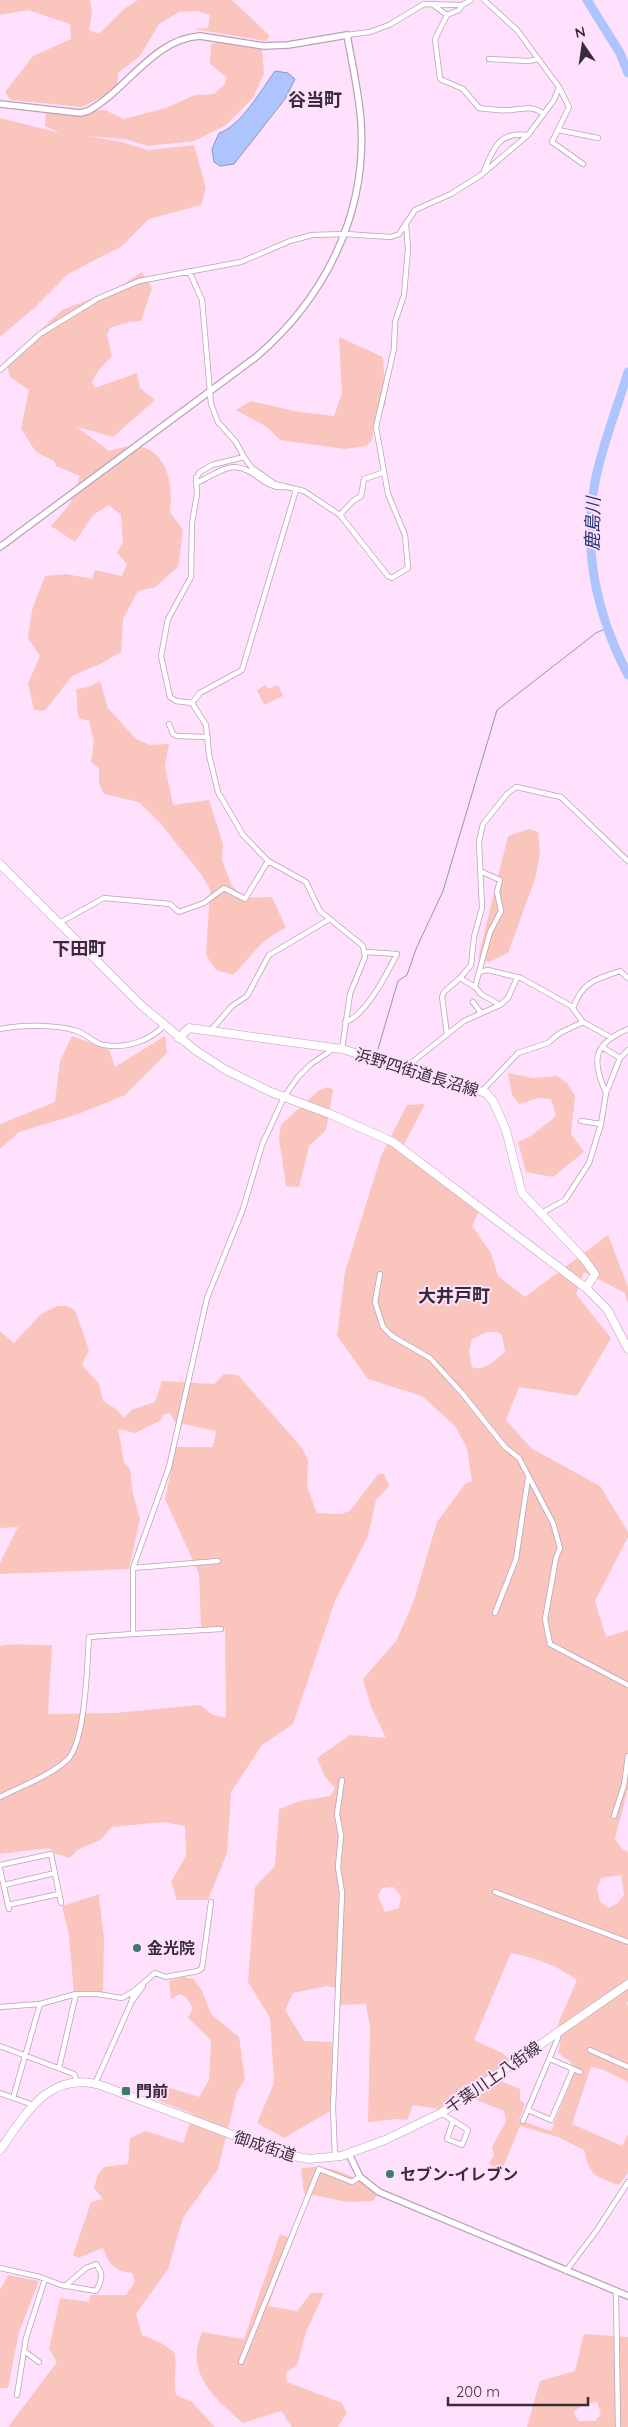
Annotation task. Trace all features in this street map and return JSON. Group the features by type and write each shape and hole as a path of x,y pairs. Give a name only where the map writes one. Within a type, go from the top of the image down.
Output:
{"main road":[{"path":"0,864 142,1006 179,1038 226,1070 271,1092 330,1114 393,1142 586,1288 608,1309 628,1349"},
{"name":"浜野四街道長沼線","path":"179,1038 190,1028 332,1047 406,1067 482,1091 493,1101 506,1130 522,1192 540,1214 584,1258 596,1274 586,1288"},
{"name":"千葉川上八街線","path":"348,2154 385,2140 441,2113 628,1984"},
{"path":"0,2150 33,2104 51,2090 77,2082"},
{"name":"御成街道","path":"77,2082 95,2084 283,2154 310,2159 348,2154"}],"street":[{"path":"471,0 462,5 459,10 446,15 435,39 440,79 463,89 479,108 510,110 529,107 537,109 544,114"},
{"path":"484,0 517,30 559,87 569,106 552,142 584,164"},
{"path":"0,104 80,112 88,111 169,45 190,36 264,46 288,45 377,29 389,25 424,4 462,5"},
{"path":"431,4 446,15"},
{"path":"0,547 210,389 256,357 298,315 332,262 344,234 360,176 361,121 347,35"},
{"path":"489,59 529,61 538,59"},
{"path":"0,370 40,334 97,299 139,281 241,262 302,237 344,234 391,237 399,234 415,210 439,201 483,172 528,135 558,95 559,87"},
{"path":"558,130 598,138"},
{"path":"483,172 491,154 506,136 513,134 528,135"},
{"path":"189,271 202,300 210,389 215,416 236,442 244,457 261,474 275,484 304,491 340,515 388,576 392,578 407,571 405,535 388,494 382,473 376,427 394,350 395,322 404,295 408,249 406,224"},
{"path":"192,703 176,701 170,698 161,656 168,619 192,577 192,523 198,482 196,478 200,472 212,465 244,457"},
{"path":"198,482 234,467 247,470 274,488 286,487"},
{"path":"340,515 352,501 361,496 364,479 382,473"},
{"path":"192,703 200,693 242,670 296,490"},
{"path":"192,703 206,725 212,768 222,801 243,835 268,861 306,882 320,911 328,920 363,946 365,952 364,961 350,994 342,1049"},
{"path":"169,724 173,734 178,736 208,738"},
{"path":"447,1034 442,997 444,992 471,965 474,937 481,916 479,842 483,824 507,794 516,787 561,797 628,860"},
{"path":"59,922 104,898 170,904 179,912 204,903 224,888 245,899 268,861"},
{"path":"476,987 490,932 501,911 497,892 500,880 480,872"},
{"path":"211,1030 232,1006 247,996 269,955 328,920"},
{"path":"345,1022 355,1017 370,999 397,954 365,952"},
{"path":"479,972 488,970 521,978 573,1008 583,1022 610,1037"},
{"path":"573,1008 578,994 586,984 620,971 628,978"},
{"path":"460,978 500,1005"},
{"path":"406,1067 464,1021 500,1005 508,998 517,978"},
{"path":"473,1002 481,1013"},
{"path":"482,1091 518,1053 548,1043 560,1033 583,1022"},
{"path":"0,1029 20,1025 67,1029 78,1031 103,1045 118,1045 130,1044 155,1036 164,1025"},
{"path":"606,1094 596,1061 597,1054 610,1037 628,1029"},
{"path":"133,1634 133,1568 169,1467 208,1298 243,1208 262,1145 284,1097 298,1077 311,1064 329,1052 332,1047"},
{"path":"602,1047 620,1058"},
{"path":"540,1214 565,1200 589,1162 601,1124 606,1094 620,1058 628,1050"},
{"path":"581,1121 601,1124"},
{"path":"380,1274 375,1302 383,1327 392,1336 430,1358 451,1380 505,1447 519,1458 528,1478 542,1499 559,1543 545,1619 550,1644 628,1685"},
{"path":"495,1614 516,1559 528,1478"},
{"path":"133,1568 218,1561"},
{"path":"0,1797 56,1768 71,1755 82,1722 89,1637 222,1629"},
{"path":"614,1816 624,1785 628,1756"},
{"path":"335,2157 333,2099 342,1893 338,1860 341,1836 337,1814 342,1780"},
{"path":"0,1865 50,1854 61,1902"},
{"path":"0,1869 9,1907 59,1894"},
{"path":"4,1885 54,1873"},
{"path":"495,1892 628,1942"},
{"path":"0,2007 40,2004 76,1994 97,1994 122,1998 146,1982 155,1973 166,1976 198,1972 202,1968 211,1902"},
{"path":"131,2003 146,1982"},
{"path":"95,2084 131,2003 134,1991"},
{"path":"59,2068 76,1994"},
{"path":"13,2098 27,2056 40,2004"},
{"path":"523,2121 550,2059 558,2033"},
{"path":"0,2046 74,2074 77,2082"},
{"path":"590,2050 628,2067"},
{"path":"550,2059 580,2072"},
{"path":"528,2110 551,2120 573,2069"},
{"path":"0,2093 33,2104"},
{"path":"441,2113 468,2130 462,2145 446,2139 452,2121"},
{"path":"348,2154 360,2177 379,2192 628,2296"},
{"path":"240,2362 320,2169 352,2182 360,2177"},
{"path":"566,2271 597,2230 628,2182"},
{"path":"0,2268 65,2286 96,2291 102,2279 100,2269 96,2264 86,2268 65,2286"},
{"path":"17,2395 22,2374 24,2351 45,2279"},
{"path":"616,2291 618,2427"},
{"path":"24,2351 39,2362"},
{"path":"22,2374 27,2378"}],"shaded area":[{"path":"0,0 90,0 92,13 89,30 99,34 125,8 138,0 232,0 270,36 266,41 193,29 208,28 210,15 197,11 179,12 159,24 140,56 118,73 117,89 82,107 11,100 5,92 33,56 71,39 70,24 28,10 0,15"},
{"path":"225,40 262,50 264,73 253,98 226,125 194,141 148,146 125,139 87,136 122,142 148,150 194,145 206,188 201,205 149,219 122,246 68,274 34,308 0,337 0,118 60,133 45,126 46,112 105,110 124,119 166,108 195,95 214,94 224,85 227,78 210,64 211,44"},
{"path":"142,272 152,288 141,321 129,322 110,328 107,335 112,356 98,371 92,382 95,388 137,373 140,388 155,400 113,437 77,427 109,451 137,446 148,449 162,462 167,471 171,491 170,512 183,530 178,567 155,587 138,591 123,619 121,652 102,663 72,676 47,708 43,711 34,710 28,683 40,656 28,638 32,610 45,576 66,574 92,579 95,570 122,576 127,564 117,553 123,542 121,515 109,505 93,515 75,542 51,526 70,504 80,476 56,466 54,461 36,452 21,429 29,390 10,377 6,362 62,310 116,289"},
{"path":"339,337 383,357 386,404 373,425 373,439 366,446 345,449 280,440 267,427 236,410 251,401 299,412 334,416 342,393"},
{"path":"100,681 108,708 136,739 150,745 169,744 165,766 173,805 209,800 223,844 222,860 232,886 245,898 272,897 286,928 270,937 257,948 233,975 216,970 206,955 210,889 201,874 161,824 139,802 104,794 99,784 99,768 91,762 94,741 89,721 79,718 76,689 89,687"},
{"path":"266,685 268,689 278,685 283,696 264,705 257,690"},
{"path":"529,829 538,832 540,852 536,876 508,953 489,962 478,958 508,836"},
{"path":"72,1036 109,1050 115,1067 165,1036 167,1053 125,1095 78,1114 19,1132 0,1149 0,1124 55,1102 60,1061"},
{"path":"508,1073 533,1078 557,1076 567,1083 575,1096 571,1134 584,1152 553,1177 526,1172 518,1142 531,1136 556,1116 551,1099 539,1098 519,1104 512,1095"},
{"path":"328,1087 333,1090 326,1130 309,1146 299,1187 286,1186 279,1138 281,1125 318,1091"},
{"path":"425,1104 401,1150 435,1178 481,1207 472,1226 491,1253 498,1276 525,1297 608,1235 628,1287 628,1305 625,1293 584,1272 576,1294 611,1338 577,1396 519,1387 506,1420 531,1448 600,1486 628,1532 628,1537 595,1601 606,1637 628,1630 628,1789 615,1839 621,1848 628,1852 628,2001 626,2004 628,2005 628,2082 604,2070 591,2067 572,2124 622,2146 628,2134 628,2173 619,2185 604,2180 591,2171 584,2150 558,2137 520,2126 502,2170 489,2164 494,2155 492,2147 506,2121 504,2111 474,2099 500,2081 520,2089 520,2100 525,2104 519,2120 551,2131 574,2074 571,2062 558,2053 562,2034 558,2024 577,1980 562,1970 546,1963 511,1953 474,2040 502,2053 511,2061 438,2109 413,2105 407,2120 396,2119 368,2122 370,2028 366,2004 340,2005 340,1989 327,1986 293,1993 285,2010 304,2041 332,2042 334,2109 284,2138 257,2123 274,2083 270,2018 248,1982 255,1887 275,1866 279,1809 301,1801 330,1796 335,1788 325,1777 317,1758 350,1735 386,1738 371,1707 363,1679 396,1641 413,1603 437,1522 465,1484 472,1481 467,1448 455,1426 422,1396 368,1379 337,1336 345,1272 381,1156 407,1105","holes":["487,1332 498,1332 502,1335 505,1352 486,1367 472,1367 469,1351 472,1339","621,1875 624,1895 618,1903 609,1908 600,1902 597,1888 601,1878","393,1887 401,1896 399,1908 385,1912 378,1896 382,1888"]},
{"path":"57,1306 66,1306 75,1310 89,1350 82,1365 99,1384 103,1401 116,1409 124,1418 131,1410 155,1402 162,1381 214,1384 224,1374 238,1375 302,1448 308,1460 307,1487 317,1513 341,1514 350,1511 378,1474 384,1474 389,1486 376,1500 368,1536 335,1601 293,1724 262,1745 231,1792 227,1853 208,1900 177,1900 171,1882 186,1856 185,1826 163,1822 112,1827 100,1840 77,1850 70,1858 56,1854 49,1848 0,1854 0,1646 12,1644 52,1645 48,1714 115,1713 200,1705 211,1714 226,1718 225,1629 201,1628 199,1574 165,1499 176,1447 213,1447 216,1431 175,1422 170,1413 164,1414 161,1420 135,1433 118,1429 124,1462 130,1469 133,1494 140,1519 129,1569 0,1574 0,1563 18,1527 0,1528 0,1331 14,1343 41,1314"},
{"path":"100,1894 104,1937 103,1994 74,1994 69,1935 62,1906"},
{"path":"182,1977 194,1979 202,1991 211,2014 239,2037 245,2079 237,2092 218,2169 183,2218 168,2269 136,2314 142,2335 161,2343 174,2352 176,2395 192,2402 215,2427 8,2427 57,2362 49,2349 60,2298 89,2302 90,2295 126,2295 135,2282 132,2273 121,2271 110,2263 103,2248 78,2258 73,2255 91,2202 103,2199 94,2188 98,2174 104,2167 128,2164 130,2138 146,2131 183,2143 193,2114 150,2097 154,2083 199,2097 209,2080 211,2040 188,2018 193,2008 186,1997 180,1994 171,1999 169,1981"},
{"path":"315,2167 336,2170 375,2186 378,2194 373,2201 347,2202 304,2193 301,2168"},
{"path":"280,2234 293,2239 268,2306 297,2311 311,2293 324,2293 306,2332 297,2365 286,2373 287,2382 342,2403 347,2413 338,2427 292,2427 281,2411 243,2423 213,2394 205,2384 200,2372 197,2360 197,2347 202,2332 244,2339"},
{"path":"8,2275 39,2281 19,2332 8,2388 0,2388 0,2290"},
{"path":"584,2334 628,2337 628,2427 527,2427 540,2381 575,2371","holes":["597,2402 601,2414 595,2421 579,2421 573,2412 583,2405"]}],"water":[{"path":"275,71 288,73 295,79 285,99 234,164 220,166 214,162 212,149 219,133 235,123 243,115"}],"waterway":[{"name":"鹿島川","path":"587,0 620,53 628,73"},
{"name":"鹿島川","path":"628,372 598,468 591,507 590,532 595,582 601,606 617,653 628,675"},
{"path":"378,1049 398,981 407,975 416,949 443,891 497,710 596,633 607,628"}],"place":[{"name":"金光院","path":"137,1948"},
{"name":"門前","path":"126,2091"},
{"name":"セブン-イレブン","path":"390,2174"}],"district":[{"name":"谷当町","path":"315,100"},
{"name":"下田町","path":"79,949"},
{"name":"大井戸町","path":"454,1296"}]}
